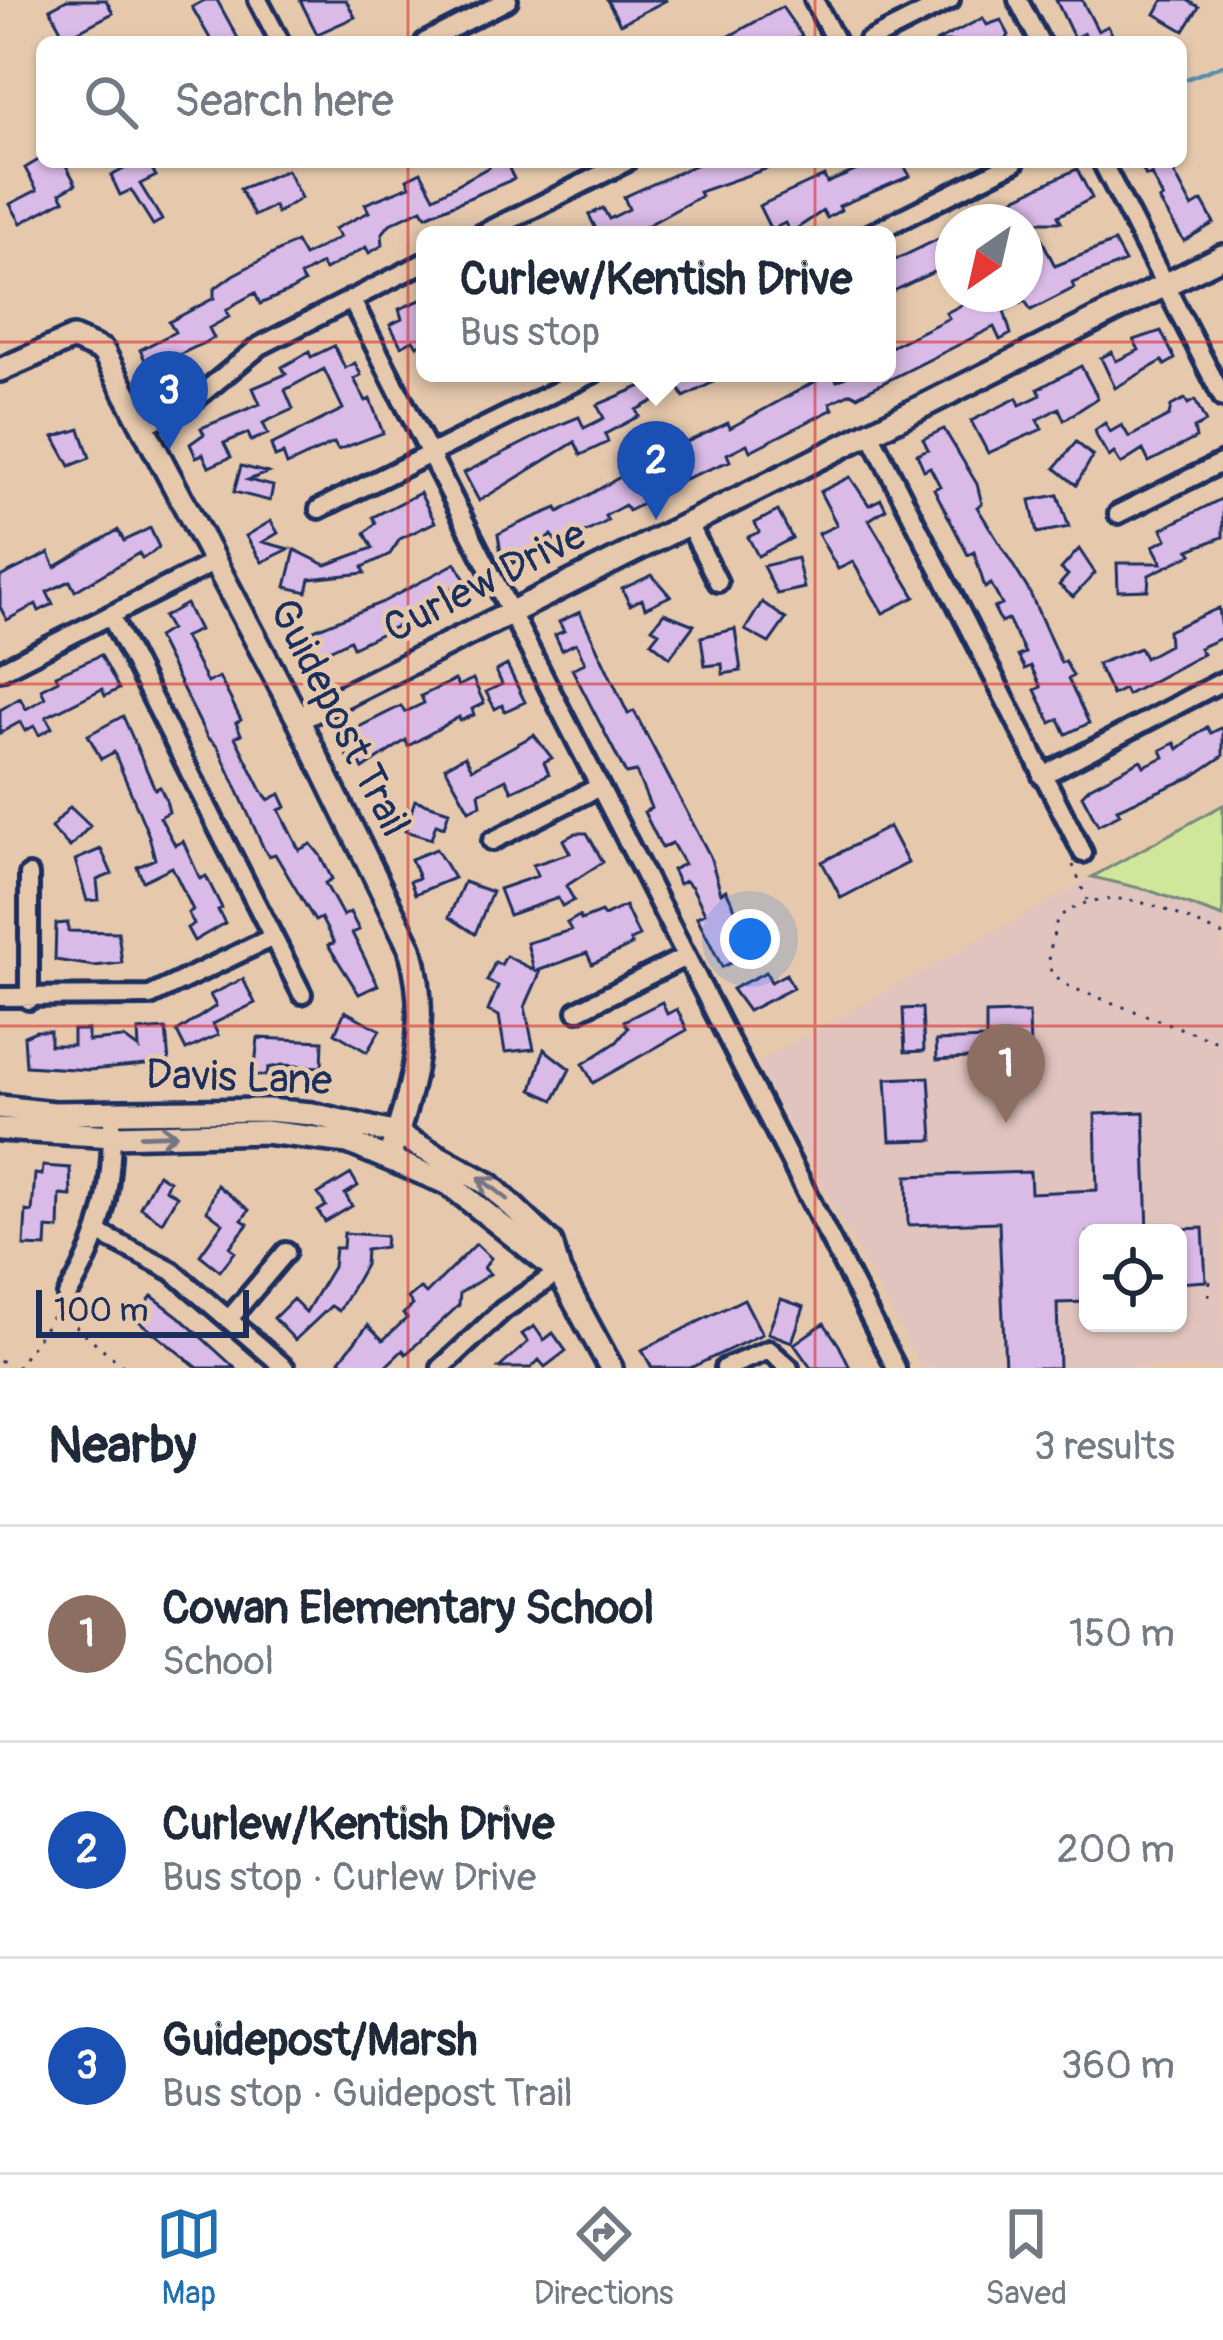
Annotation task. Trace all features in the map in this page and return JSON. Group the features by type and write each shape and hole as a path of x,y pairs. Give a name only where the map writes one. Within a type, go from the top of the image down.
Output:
{"street":[{"path":"258,0 277,36"},
{"path":"437,36 508,0"},
{"path":"814,0 833,36"},
{"path":"879,36 950,0"},
{"path":"1018,0 1037,36"},
{"path":"498,226 614,168"},
{"path":"887,226 1003,168"},
{"path":"1105,168 1223,398"},
{"name":"Curlew Drive","path":"298,719 1223,256"},
{"path":"146,425 199,396 260,346 416,266"},
{"path":"350,299 896,1368"},
{"name":"Guidepost Trail","path":"0,370 73,338 89,343 116,368 298,719 410,948 419,980 420,1046 393,1144"},
{"path":"320,509 575,382"},
{"path":"870,433 1083,854"},
{"path":"1118,514 1223,462"},
{"path":"689,524 718,582"},
{"path":"0,671 215,562"},
{"path":"110,615 302,994"},
{"path":"1042,776 1223,681"},
{"path":"492,841 596,788"},
{"path":"29,875 29,1000"},
{"path":"0,997 150,996 273,937"},
{"path":"577,1011 683,958"},
{"name":"Davis Lane","path":"0,1106 112,1113 290,1112 393,1144 490,1185 551,1243 559,1273 611,1368"},
{"path":"62,1303 101,1234 112,1113"},
{"name":"Davis Lane","path":"0,1129 113,1136 265,1132 393,1144"},
{"path":"101,1234 149,1255 285,1368"},
{"path":"229,1319 286,1252"},
{"path":"441,1368 503,1310 559,1273"},
{"path":"725,1368 769,1350 789,1368"}],"path":[{"path":"1083,854 1073,866 1088,902"},
{"path":"1223,935 1144,902 1088,902 1066,912 1053,928 1048,955 1056,979 1223,1044"},
{"path":"1210,1280 1210,1296"},
{"path":"17,1368 62,1303 125,1368"},
{"path":"0,1360 10,1368"}],"shaded area":[{"path":"1223,805 1223,1368 921,1368 756,1063"}],"green space":[{"path":"1223,805 1223,917 1148,890 1092,877"}],"building":[{"path":"67,0 106,0 113,13 64,36 50,9"},
{"path":"217,0 237,36 209,36 192,7"},
{"path":"300,0 346,0 355,17 317,34"},
{"path":"607,0 667,0 620,24"},
{"path":"1056,0 1082,0 1098,31 1108,26 1113,36 1084,33 1073,36"},
{"path":"1163,0 1187,0 1199,7 1184,31 1155,14"},
{"path":"782,7 802,36 730,36"},
{"path":"983,18 987,25 1001,20 1009,35 1008,36 947,36"},
{"path":"36,162 36,168 67,168 76,184 60,193 64,200 21,223 10,204 37,190 25,168"},
{"path":"126,168 151,168 156,176 140,184 162,220 153,225 131,190 120,195 111,176"},
{"path":"487,168 509,168 514,179 426,216 422,209 390,224 382,234 383,245 369,253 366,247 325,270 321,264 300,276 304,283 290,291 260,304 255,293 209,328 214,338 179,355 185,366 152,374 140,350 175,332 169,322 214,298 214,289 233,275 296,242 304,256 340,237 334,229 369,212 365,204 410,186 407,179 421,172 434,197"},
{"path":"689,168 769,168 699,192 701,196 646,226 594,226 589,215 603,208 609,219 629,209 624,197"},
{"path":"862,168 905,168 910,176 839,206 841,210 827,218 823,211 800,226 769,226 759,206 824,176 827,183"},
{"path":"1142,168 1172,168 1192,207 1202,201 1214,223 1184,241 1159,200 1163,198 1151,174 1146,176"},
{"path":"1077,169 1092,198 1058,216 1061,222 1043,222 1043,204 1002,204"},
{"path":"287,170 301,198 277,213 274,206 254,216 240,189"},
{"path":"935,241 935,271 896,290 896,260"},
{"path":"1043,242 1055,266 1114,242 1125,262 1072,283 1074,288 1043,304"},
{"path":"416,302 416,344 413,340 401,346 390,325 402,319 399,309"},
{"path":"1004,312 1011,334 1000,340 994,327 896,376 896,344 949,318 946,313"},
{"path":"1161,331 1175,359 1165,365 1162,361 1115,388 1101,358 1112,352 1116,361 1139,350 1134,340"},
{"path":"334,346 345,368 355,363 361,375 354,379 366,401 370,399 383,433 338,450 334,443 287,465 283,454 275,457 271,445 343,409 324,369 285,390 293,409 263,423 268,434 251,441 248,433 224,443 231,457 209,467 203,454 196,457 190,444 204,434 201,428 260,404 253,388 286,374 282,367 309,352 311,357"},
{"path":"1081,366 1098,398 1064,420 1059,408 1037,420 1042,429 988,453 971,421 1017,398 1020,405 1041,395 1038,389"},
{"path":"651,382 713,382 684,397 679,388 636,410 639,416 605,434 608,442 581,455 575,442 479,501 464,473 579,417 584,428 604,418 597,405"},
{"path":"814,382 885,382 830,403 833,409 750,451 747,444 727,454 730,461 672,484 674,488 628,511 625,505 605,516 608,521 558,546 552,535 513,563 507,551 501,554 498,534 557,508 559,512 728,423 730,428"},
{"path":"1185,399 1188,404 1195,400 1206,422 1194,428 1196,438 1149,462 1143,450 1121,464 1114,453 1109,457 1097,437 1095,430 1105,423 1110,432 1122,425 1129,437 1169,416 1171,406"},
{"path":"80,429 90,458 70,466 54,437"},
{"path":"944,429 977,484 982,504 977,507 1029,591 1061,663 1065,661 1073,676 1068,679 1089,723 1066,734 1059,719 1051,723 1035,690 1041,687 1031,666 1025,669 1018,656 1025,653 1008,619 1001,622 994,608 1002,605 991,584 985,588 974,552 968,555 934,489 940,486 930,467 924,470 917,454 928,449 923,439"},
{"path":"1076,442 1093,456 1076,485 1055,468"},
{"path":"241,466 268,473 248,480 273,486 270,501 234,492"},
{"path":"850,477 869,505 881,499 886,509 869,520 915,597 883,613 853,562 838,569 818,534 837,525 820,492"},
{"path":"420,493 435,522 400,539 390,554 363,567 365,573 310,579 307,592 286,587 295,550 326,565 373,548 365,533 376,523 373,517"},
{"path":"1058,495 1069,527 1037,533 1030,500"},
{"path":"1223,498 1223,537 1189,550 1192,554 1149,575 1148,590 1118,591 1117,563 1162,563 1153,546 1167,539 1162,529"},
{"path":"778,511 792,538 758,556 748,537 759,532 755,523"},
{"path":"271,521 278,533 263,542 289,549 262,562 246,536"},
{"path":"150,528 159,547 152,553 142,558 139,553 75,591 70,581 47,592 53,604 39,611 36,604 7,620 0,607 0,577 49,553 55,567 118,530 124,541"},
{"path":"1079,549 1095,573 1073,597 1059,585 1068,575 1061,569"},
{"path":"797,558 804,588 777,594 763,566"},
{"path":"456,563 465,580 417,610 420,615 353,647 350,640 325,652 314,658 318,665 304,672 289,640 383,602"},
{"path":"652,575 670,596 645,608 642,599 630,605 622,589"},
{"path":"762,602 786,619 769,643 745,630"},
{"path":"186,604 199,630 184,637 207,683 219,677 230,698 241,720 236,723 241,734 235,737 261,789 268,800 280,794 286,807 279,810 299,850 311,844 320,855 332,879 325,883 343,916 350,912 359,930 352,933 378,985 359,994 328,945 334,943 321,918 315,921 275,854 269,856 264,849 218,747 207,737 157,637 170,629 163,617"},
{"path":"1219,608 1223,637 1199,648 1203,654 1127,695 1124,689 1112,695 1097,664 1140,648 1145,658 1169,645 1168,631"},
{"path":"580,612 628,714 634,711 710,856 721,893 726,890 752,943 754,952 722,967 697,917 705,913 692,887 685,881 679,884 672,870 684,864 672,843 662,848 644,812 651,808 636,772 626,774 572,669 585,663 576,643 562,650 555,635 564,631 559,622"},
{"path":"664,613 694,625 670,657 651,642 659,632 652,628"},
{"path":"735,629 741,671 723,674 722,664 705,666 701,637"},
{"path":"101,655 119,689 105,696 102,689 46,717 52,728 39,735 34,726 25,731 20,722 0,733 0,710 20,698 26,709 45,698 41,689 58,680 56,675"},
{"path":"507,665 525,702 505,711 502,705 495,709 486,692 502,684 496,671"},
{"path":"473,679 484,703 472,709 474,715 460,721 459,717 408,746 406,740 363,769 357,758 350,761 343,747 356,737 353,730 401,706 405,712 424,703 421,696 455,680 458,686"},
{"path":"123,716 155,789 160,787 166,800 169,812 160,817 175,845 183,841 200,879 206,876 222,908 218,910 225,923 194,941 187,928 194,924 188,913 193,910 172,867 143,881 137,867 155,859 149,836 114,752 101,759 88,735"},
{"path":"1207,727 1211,733 1223,727 1223,756 1192,777 1117,809 1120,814 1098,825 1082,795 1090,787 1141,760 1144,766 1164,757 1161,750 1175,743 1178,749"},
{"path":"534,735 552,758 544,762 549,774 512,791 506,779 479,793 481,805 469,810 445,767 465,756 472,769"},
{"path":"415,800 449,811 444,827 436,824 431,839 405,831"},
{"path":"70,807 90,826 70,847 51,828"},
{"path":"889,827 908,863 841,898 822,862"},
{"path":"587,833 603,862 566,886 574,900 562,906 558,898 509,915 499,889 537,876 533,865 570,853 563,840"},
{"path":"101,849 112,874 97,880 99,900 87,901 75,860"},
{"path":"436,849 454,878 415,894 410,881 419,878 411,859"},
{"path":"464,882 492,892 475,934 449,917"},
{"path":"625,906 639,936 630,940 632,945 592,964 587,953 537,971 525,1007 534,1049 505,1052 499,1016 488,1011 498,986 487,981 495,962 501,965 506,956 534,970 527,943 571,930 567,923 579,916 581,920 601,912 604,916"},
{"path":"68,923 68,931 118,932 122,963 94,966 55,960 56,924"},
{"path":"766,972 771,982 786,974 793,988 748,1011 732,989"},
{"path":"243,979 255,1003 213,1024 218,1035 186,1050 177,1032 216,1006 210,995"},
{"path":"662,1002 667,1014 677,1009 687,1030 593,1083 583,1064 617,1042 628,1028 624,1021"},
{"path":"922,1008 924,1051 905,1052 903,1009"},
{"path":"345,1011 380,1030 367,1052 335,1033"},
{"path":"1029,1013 1030,1054 937,1060 936,1041 986,1039 986,1014"},
{"path":"166,1029 169,1063 89,1070 26,1066 24,1036 36,1031 50,1031 50,1045 73,1045 73,1030 88,1030 88,1041 124,1038 139,1049 138,1031"},
{"path":"258,1038 323,1041 322,1067 282,1065 268,1068 267,1076 254,1075"},
{"path":"544,1049 570,1069 554,1100 532,1090"},
{"path":"929,1077 933,1140 890,1141 886,1079"},
{"path":"1144,1112 1148,1224 1079,1224 1079,1302 1057,1303 1059,1368 1005,1368 999,1222 908,1225 907,1176 1030,1172 1031,1193 1097,1190 1095,1114"},
{"path":"43,1166 70,1168 71,1196 60,1195 59,1229 47,1228 46,1247 24,1246 26,1211 32,1212 35,1174 42,1175"},
{"path":"158,1174 169,1181 165,1189 177,1196 162,1222 140,1207"},
{"path":"351,1174 358,1186 345,1194 352,1206 325,1222 318,1211 326,1206 318,1194"},
{"path":"217,1185 249,1210 242,1220 248,1224 230,1247 235,1252 220,1271 200,1255 223,1223 207,1211"},
{"path":"1203,1228 1206,1281 1187,1282 1187,1229"},
{"path":"344,1233 386,1236 385,1247 366,1250 365,1265 339,1311 331,1306 295,1340 274,1318 293,1299 306,1312 333,1267 335,1248 343,1248"},
{"path":"476,1244 491,1258 484,1268 490,1274 460,1293 459,1305 406,1354 403,1350 384,1368 348,1368 340,1360 368,1325 383,1340 407,1318 403,1314 413,1305 408,1298 420,1288 426,1294"},
{"path":"152,1296 235,1368 198,1368 136,1319"},
{"path":"744,1299 762,1334 690,1368 652,1368 642,1350"},
{"path":"781,1299 804,1307 792,1342 768,1333"},
{"path":"824,1323 850,1368 811,1368 794,1344"},
{"path":"534,1326 544,1340 553,1333 566,1351 545,1367 539,1360 531,1368 499,1368 528,1342 522,1334"}],"waterway":[{"path":"1187,79 1223,65"}],"place":[{"name":"Guidepost/Marsh","path":"169,450"},
{"name":"Curlew/Kentish Drive","path":"656,520"},
{"name":"Cowan Elementary School","path":"1006,1123"}]}
